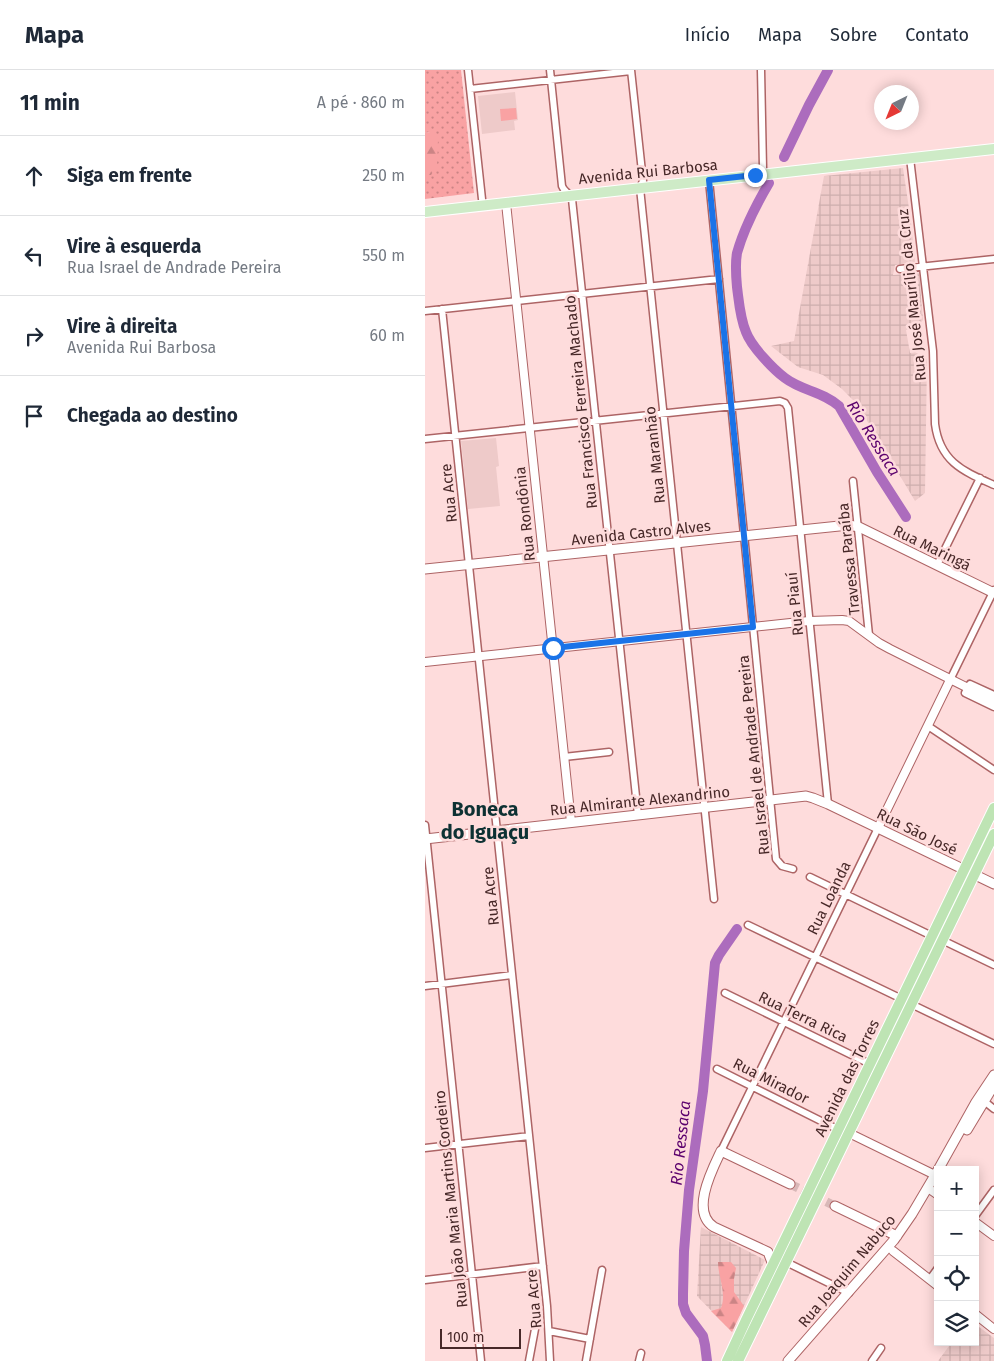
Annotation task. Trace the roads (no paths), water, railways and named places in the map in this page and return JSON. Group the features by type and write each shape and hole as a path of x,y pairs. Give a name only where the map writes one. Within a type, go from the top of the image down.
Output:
{"highway":[{"name":"Avenida das Torres","path":"738,1361 786,1262 844,1132 937,938 964,870 994,808"},
{"name":"Avenida das Torres","path":"937,938 974,874 994,834"},
{"name":"Avenida das Torres","path":"727,1361 773,1265 844,1132 870,1064 907,1002"}],"main road":[{"name":"Avenida Rui Barbosa","path":"425,205 641,184 994,142"},
{"name":"Avenida Rui Barbosa","path":"641,184 709,180 994,149"},
{"name":"Avenida Rui Barbosa","path":"425,212 506,203 567,192"},
{"name":"Avenida Castro Alves","path":"425,569 800,529 845,525 859,527"},
{"name":"Rua Maringá","path":"859,527 994,592"},
{"name":"Rua Almirante Alexandrino","path":"426,839 806,796 828,804"},
{"name":"Rua São José","path":"828,804 994,884"},
{"name":"Rua Joaquim Nabuco","path":"941,1166 976,1102 994,1074"},
{"path":"947,1166 994,1085"},
{"path":"721,1151 790,1184"},
{"name":"Rua Loanda","path":"721,1151 707,1184 703,1213 707,1222 768,1252 773,1265"},
{"name":"Rua Joaquim Nabuco","path":"788,1361 890,1249 897,1236 933,1191"},
{"name":"Rua Joaquim Nabuco","path":"795,1361 915,1220 933,1191"},
{"path":"835,1206 897,1236"}],"street":[{"path":"468,70 481,199"},
{"name":"Rua Francisco Ferreira Machado","path":"550,70 582,294 638,815"},
{"path":"761,70 763,168"},
{"path":"470,89 631,71"},
{"name":"Rua Maranhão","path":"631,71 650,286 714,899"},
{"name":"Rua José Maurílio da Cruz","path":"910,158 933,351 935,424 939,442 947,457 959,467 980,478"},
{"name":"Rua Israel de Andrade Pereira","path":"709,180 776,859 782,866 793,869"},
{"name":"Rua Rondônia","path":"506,203 571,822"},
{"path":"900,269 994,259"},
{"path":"425,311 719,279"},
{"name":"Rua Acre","path":"442,309 543,1266 550,1361"},
{"name":"Rua Piauí","path":"732,406 780,401 785,402 788,408 828,804"},
{"path":"425,439 732,406"},
{"path":"937,565 980,478 994,485"},
{"name":"Travessa Paraíba","path":"853,481 869,635"},
{"name":"Rua Loanda","path":"721,1151 994,592"},
{"path":"425,662 809,621 842,620 849,622 890,650 994,701"},
{"path":"994,695 970,684 965,693 994,707"},
{"path":"928,726 994,770"},
{"path":"564,757 609,752"},
{"name":"Rua João Maria Martins Cordeiro","path":"425,825 481,1361"},
{"path":"810,877 994,966"},
{"path":"748,925 994,1044"},
{"path":"425,986 512,976"},
{"name":"Rua Terra Rica","path":"725,992 870,1064"},
{"name":"Rua Mirador","path":"717,1069 844,1132 934,1173"},
{"path":"984,1102 994,1109"},
{"path":"425,1148 529,1136"},
{"path":"979,1211 994,1190"},
{"path":"979,1225 994,1236"},
{"path":"890,1249 934,1282"},
{"path":"786,1262 849,1293"},
{"path":"425,1280 543,1266"},
{"path":"586,1361 602,1270"},
{"path":"930,1279 934,1274"},
{"path":"979,1317 994,1329"},
{"path":"529,1361 535,1330"},
{"path":"549,1331 590,1339"},
{"path":"872,1361 881,1348"},
{"path":"639,1361 641,1353"}],"waterway":[{"name":"Rio Ressaca","path":"784,157 828,70"},
{"name":"Rio Ressaca","path":"769,183 751,217 737,253 737,287 741,316 746,332 763,357 785,378 798,386 826,397 839,406 877,472 906,517"},
{"name":"Rio Ressaca","path":"707,1361 703,1336 686,1313 683,1304 684,1251 689,1190 703,1091 715,963 737,929"}],"tunnel":[{"path":"790,1184 835,1206"}],"district":[{"name":"Boneca do Iguaçu","path":"485,820"}]}
